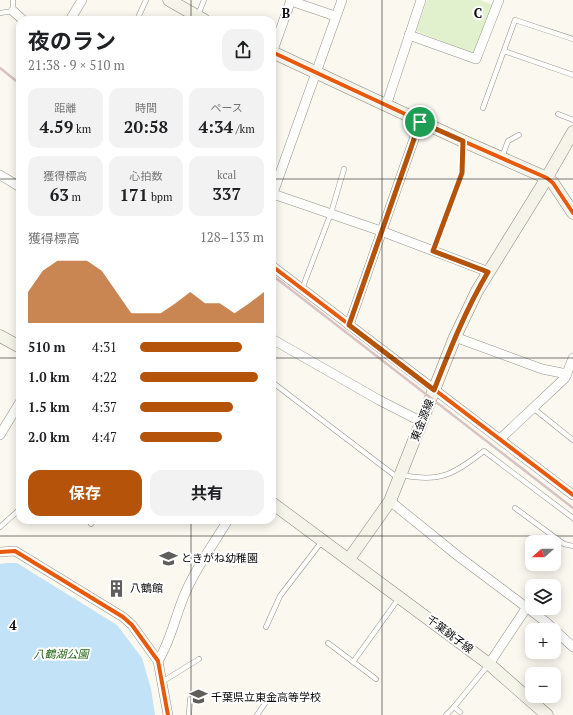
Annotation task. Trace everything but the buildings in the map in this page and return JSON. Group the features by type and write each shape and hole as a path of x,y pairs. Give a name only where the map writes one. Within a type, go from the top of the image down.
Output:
{"street":[{"path":"72,16 82,0"},
{"path":"169,0 194,16"},
{"path":"276,186 335,16 342,0"},
{"path":"386,106 421,0"},
{"path":"276,41 291,1 335,16"},
{"path":"409,35 476,59 496,1"},
{"path":"13,11 19,16"},
{"path":"276,54 420,122 547,178 553,183 573,213"},
{"path":"349,325 420,122"},
{"name":"東金源線","path":"349,559 390,501 455,337 477,291 547,178 573,132"},
{"path":"0,175 16,185"},
{"path":"276,196 382,231 488,272"},
{"path":"276,269 434,390 571,489"},
{"path":"0,336 16,345"},
{"path":"455,337 568,378"},
{"path":"276,341 379,400 422,422"},
{"path":"500,439 568,378 573,358"},
{"path":"0,435 16,409"},
{"path":"390,501 458,556 525,606"},
{"path":"276,506 349,559"},
{"path":"158,661 164,651 186,590 198,567 225,524"},
{"path":"0,552 14,552 123,617 132,625 158,661 168,715"},
{"name":"千葉銚子線","path":"349,559 489,664 547,715"},
{"path":"489,664 525,611"},
{"path":"535,615 573,647"}],"lane":[{"path":"0,13 13,11 14,0"},
{"path":"139,16 146,0"},
{"path":"200,16 204,0"},
{"path":"483,108 515,20 573,39"},
{"path":"504,50 573,75"},
{"path":"558,114 573,120"},
{"path":"502,159 508,141 520,134"},
{"path":"433,251 462,173 463,141"},
{"path":"302,289 331,213 344,169"},
{"path":"276,385 400,477 437,477 460,469 484,451 573,518"},
{"path":"533,408 573,440"},
{"path":"515,508 564,544 573,546"},
{"path":"0,527 16,513"},
{"path":"266,627 280,596 323,540"},
{"path":"353,662 400,597"},
{"path":"328,643 376,679"},
{"path":"162,682 199,659"},
{"path":"446,715 489,664"},
{"path":"189,715 190,699"},
{"path":"257,715 266,702"},
{"path":"454,707 460,712"}],"green space":[{"path":"427,0 480,0 493,5 475,54 416,31"}],"water":[{"name":"八鶴湖公園","path":"17,563 117,625 142,658 151,689 155,715 0,715 0,564"}],"railway":[{"path":"0,68 16,81"},
{"path":"276,278 573,508"}],"cycle path":[{"path":"276,54 463,141 547,178 553,183 573,213"},
{"path":"276,269 573,495"},
{"path":"0,552 15,551 123,617 132,625 158,661 168,715"}],"place":[{"name":"ときがね幼稚園","path":"168,558"},
{"name":"八鶴館","path":"117,588"},
{"name":"千葉県立東金高等学校","path":"198,697"}],"route":[{"path":"420,122 463,141 462,173 433,251 488,272 477,291 455,337 434,390 349,325 420,122"}]}
